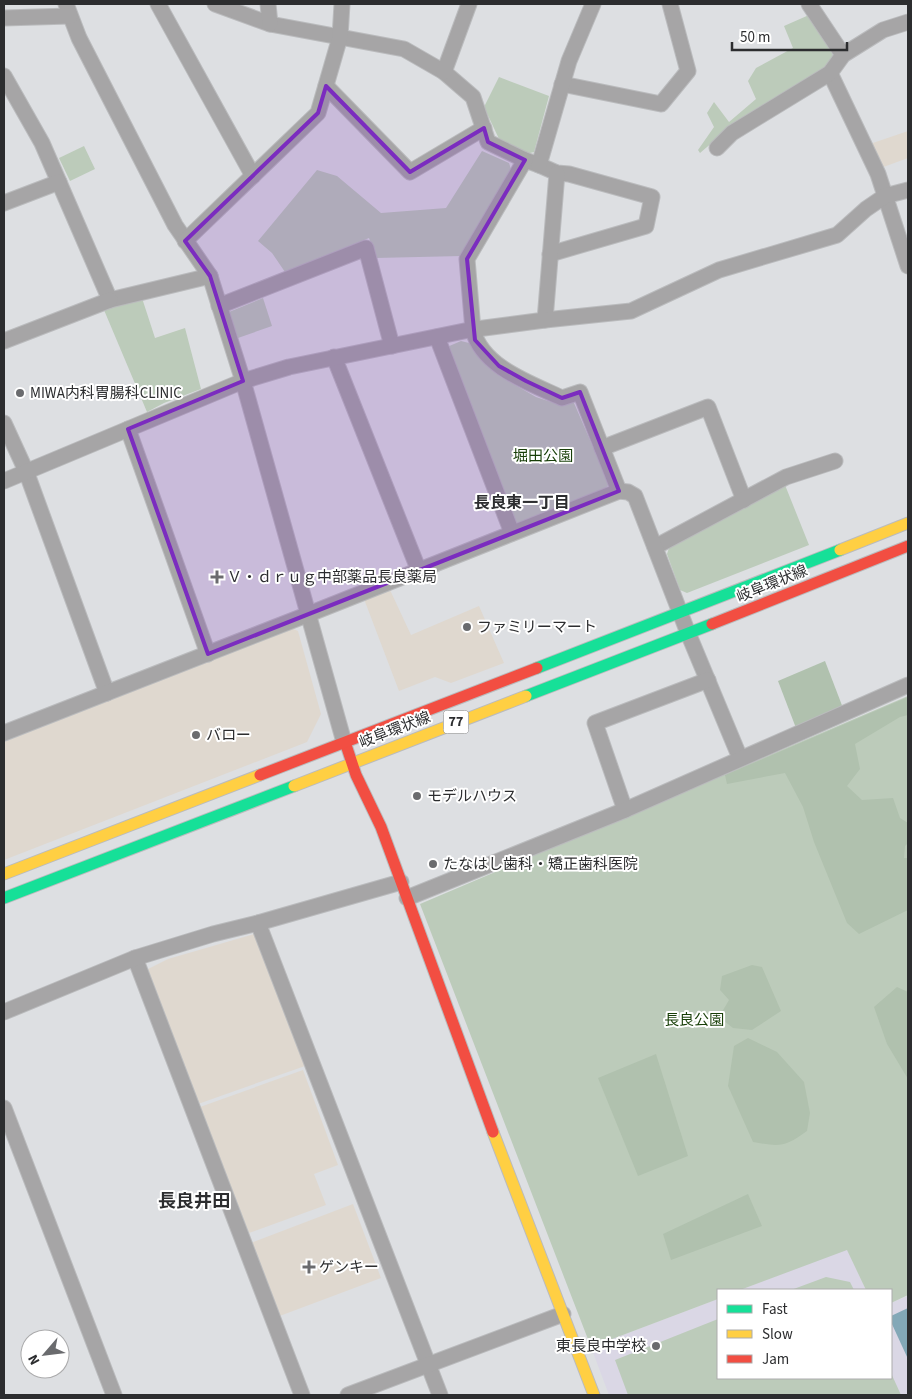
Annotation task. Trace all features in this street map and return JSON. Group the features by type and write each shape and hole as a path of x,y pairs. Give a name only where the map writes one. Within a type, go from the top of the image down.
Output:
{"main road":[{"name":"岐阜環状線","path":"4,874 908,523"},
{"name":"岐阜環状線","path":"4,898 908,546"},
{"path":"344,742 356,776 381,827 471,1075 594,1395"}],"street":[{"path":"158,4 253,176"},
{"path":"215,4 270,24 404,50 444,72 473,97 488,142 556,173 569,174 652,197 646,226 550,254"},
{"path":"268,4 270,24"},
{"path":"185,241 318,113 340,37 342,4"},
{"path":"444,72 469,4"},
{"path":"593,4 569,61 532,162 467,259 473,330 476,340 487,355 499,366 526,381 562,398 580,392 619,491"},
{"path":"562,84 661,104 688,71 670,4"},
{"path":"809,4 843,56"},
{"path":"4,18 68,10 171,217 185,241 210,276 243,381 344,742"},
{"path":"717,148 732,133 830,73 843,56 883,30 908,22"},
{"path":"830,73 878,174 908,266"},
{"path":"4,76 42,142 110,300"},
{"path":"326,86 410,172 484,128"},
{"path":"545,320 556,173"},
{"path":"4,203 59,182"},
{"path":"4,480 243,381 289,367 473,330 631,311 718,270 837,235 866,209 885,196 908,190"},
{"path":"219,306 366,248 392,346"},
{"path":"4,341 110,300 210,276"},
{"path":"437,337 512,533"},
{"path":"334,357 419,571"},
{"path":"602,448 708,407 744,500"},
{"path":"4,423 26,471 107,693"},
{"path":"128,429 208,654"},
{"path":"655,547 786,477 836,460"},
{"path":"4,734 619,491 628,492 634,496 740,758"},
{"path":"625,810 595,723 708,680"},
{"path":"406,898 625,810 908,685"},
{"path":"4,1012 135,958 213,934 401,882"},
{"path":"258,923 440,1395"},
{"path":"135,958 302,1395"},
{"path":"4,1108 114,1395"},
{"path":"348,1395 563,1314"}],"highlighted area":[{"path":"326,86 410,172 484,128 488,142 525,160 467,259 475,340 499,366 526,381 562,398 580,392 619,491 208,654 128,429 243,381 210,276 185,241 318,113"}],"shaded area":[{"path":"908,131 908,158 878,169 867,145"},
{"path":"390,590 411,635 479,606 504,663 451,683 435,677 399,691 364,599"},
{"path":"291,628 298,631 321,714 307,742 4,860 4,742"},
{"path":"258,933 305,1066 198,1104 148,969 168,959"},
{"path":"303,1070 338,1165 314,1174 326,1205 249,1233 200,1107"},
{"name":"ゲンキー","path":"353,1204 381,1278 277,1317 248,1244"},
{"path":"847,1249 866,1289 743,1289"},
{"name":"東長良中学校","path":"908,1296 908,1395 609,1395 591,1347 717,1299 717,1379 892,1379 892,1303"}],"green space":[{"path":"809,15 834,57 826,68 728,129 700,153 698,150 714,127 707,113 714,102 729,122 756,99 748,81 756,68 793,48 784,26"},
{"path":"499,77 549,96 534,152 526,154 500,141 484,107"},
{"path":"84,146 95,169 70,181 59,158"},
{"path":"482,151 509,163 512,172 462,256 376,258 369,238 285,272 272,253 258,241 317,170 337,176 381,213 446,208"},
{"path":"142,298 155,338 185,328 201,389 164,403 147,412 104,310"},
{"path":"263,298 272,326 238,338 229,312"},
{"name":"堀田公園","path":"461,341 469,343 487,366 501,377 536,397 554,403 574,403 609,484 605,489 516,524 447,347"},
{"path":"785,485 809,545 687,593 680,590 667,554 669,548"},
{"path":"825,661 843,708 796,728 778,681"},
{"name":"長良公園","path":"908,696 908,1295 892,1303 892,1289 866,1289 847,1250 743,1289 717,1289 717,1299 591,1347 420,904"},
{"path":"908,697 908,715 900,717 855,744 860,769 847,786 862,800 893,798 900,818 908,823 908,843 905,846 904,858 908,858 908,910 859,934 847,923 814,842 803,807 785,773 727,784 725,775"},
{"path":"752,965 762,967 781,1011 752,1030 733,1028 719,1017 729,1000 720,990 722,976"},
{"path":"897,987 908,992 908,1079 887,1044 874,1007"},
{"path":"748,1038 777,1052 804,1082 810,1113 807,1131 787,1143 770,1145 753,1142 728,1086 734,1046"},
{"path":"656,1054 688,1156 638,1176 598,1078"},
{"path":"748,1194 762,1226 671,1260 663,1234"},
{"path":"826,1277 850,1282 854,1289 794,1289"},
{"name":"東長良中学校","path":"717,1319 717,1379 892,1379 892,1375 901,1395 628,1395 615,1360"}],"water":[{"path":"908,1308 908,1359 892,1324 892,1316"}],"traffic: fast":[{"path":"537,668 840,550"},
{"path":"526,696 712,624"},
{"path":"4,898 294,786"}],"traffic: slow":[{"path":"840,550 908,523"},
{"path":"294,786 526,696"},
{"path":"4,874 260,775"},
{"path":"493,1132 594,1395"}],"traffic: jam":[{"path":"712,624 908,546"},
{"path":"260,775 537,668"},
{"path":"347,748 356,775 381,827 493,1132"}],"place":[{"name":"MIWA内科胃腸科CLINIC","path":"20,393"},
{"name":"Ｖ・ｄｒｕｇ中部薬品長良薬局","path":"217,577"},
{"name":"ファミリーマート","path":"467,627"},
{"name":"バロー","path":"196,735"},
{"name":"モデルハウス","path":"417,796"},
{"name":"たなはし歯科・矯正歯科医院","path":"433,864"},
{"name":"ゲンキー","path":"309,1267"},
{"name":"東長良中学校","path":"656,1346"}],"district":[{"name":"長良東一丁目","path":"522,503"},
{"name":"長良井田","path":"194,1201"}]}
